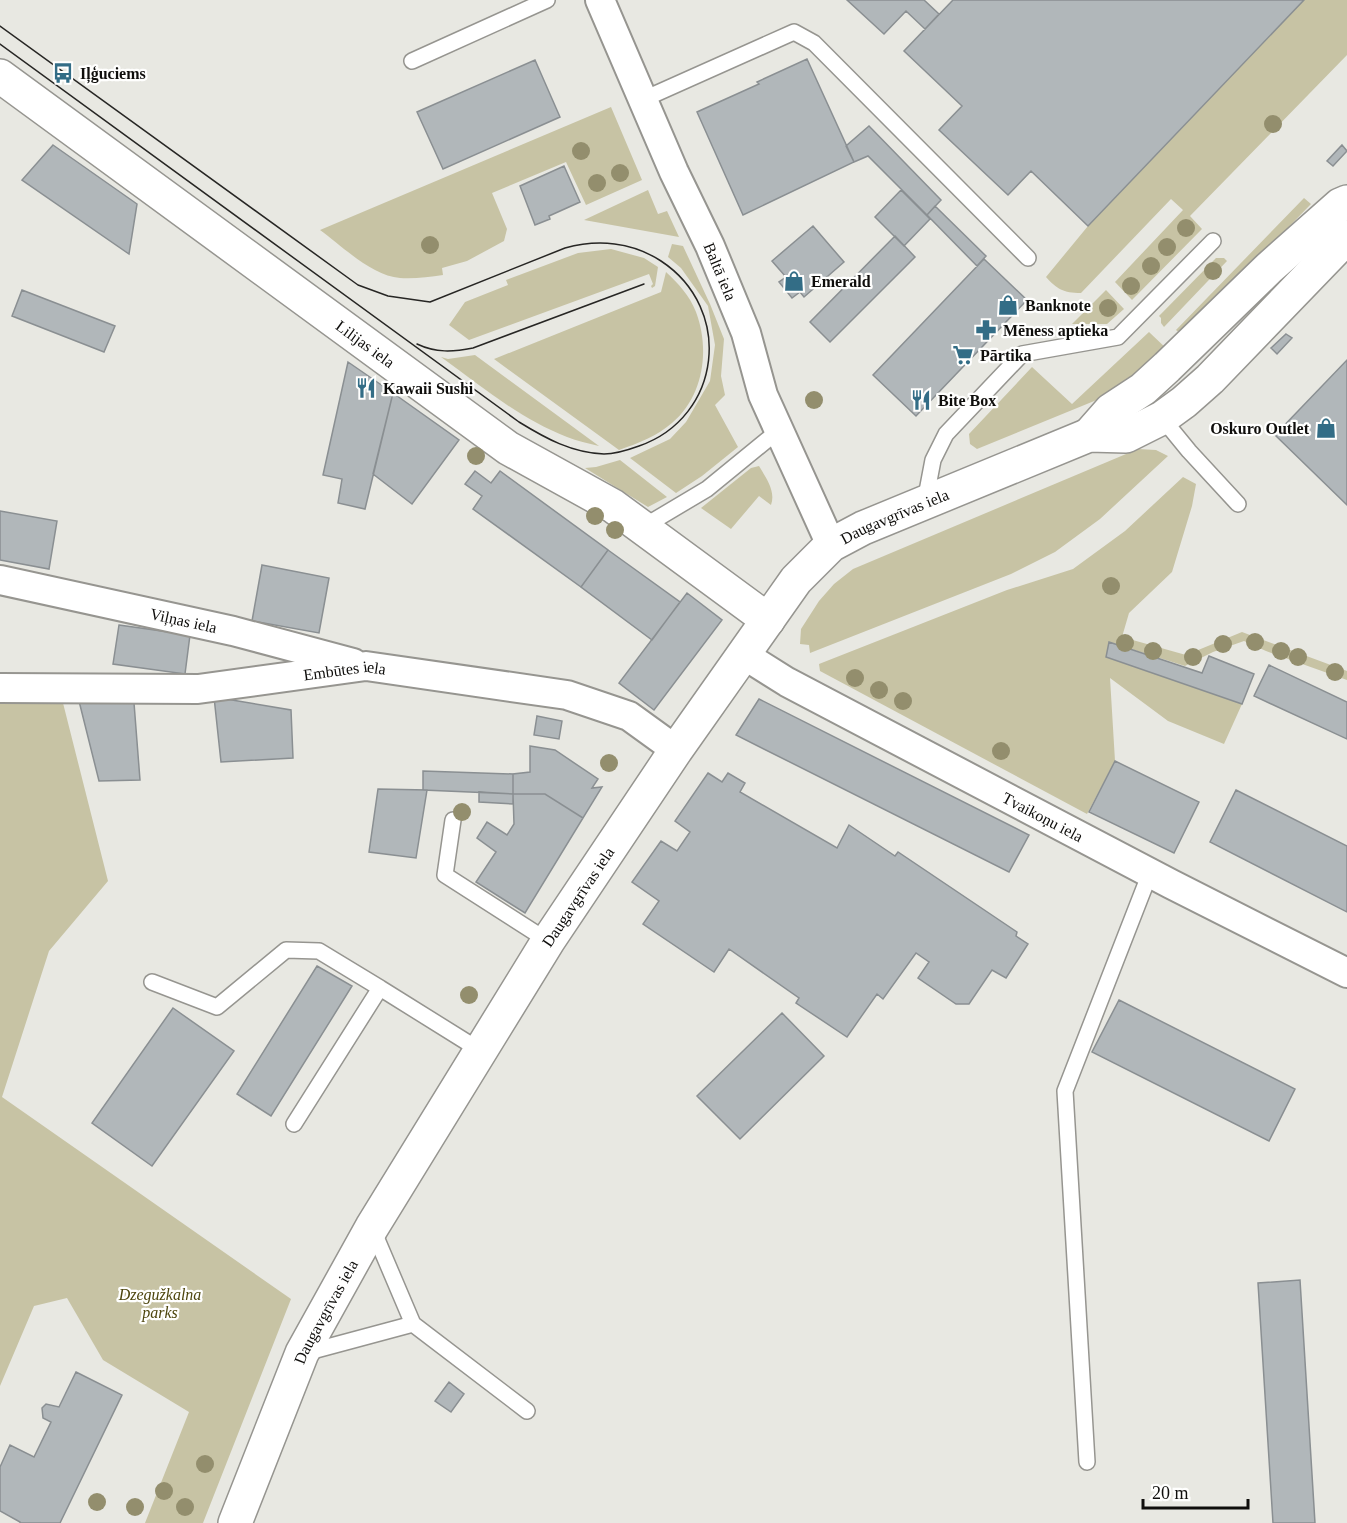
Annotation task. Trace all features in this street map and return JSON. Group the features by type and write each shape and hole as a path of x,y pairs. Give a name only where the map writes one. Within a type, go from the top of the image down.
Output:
{"main road":[{"name":"Lilijas iela","path":"0,76 508,448 613,506 768,620"},
{"name":"Daugavgrīvas iela","path":"1089,435 1111,410 1143,389 1269,268 1340,205 1347,202"},
{"name":"Daugavgrīvas iela","path":"235,1523 302,1353 372,1227 549,941 676,750 796,580 831,545 863,528 1089,435 1126,436 1162,418 1210,379 1347,237"}],"street":[{"name":"Baltā iela","path":"600,0 674,172 710,246 746,333 763,395 831,545"},
{"name":"Viļņas iela","path":"0,580 233,631 366,666"},
{"name":"Tvaikoņu iela","path":"744,655 787,682 1150,873 1347,973"},
{"name":"Embūtes iela","path":"0,688 198,689 366,666 567,695 629,716 676,750"}],"lane":[{"path":"412,61 547,0"},
{"path":"644,99 794,32 814,43 1028,258"},
{"path":"925,502 933,460 946,434 1022,354 1118,337 1213,241"},
{"path":"1162,418 1238,504"},
{"path":"643,527 706,489 778,430"},
{"path":"453,820 445,875 549,941"},
{"path":"1087,1462 1065,1091 1150,873"},
{"path":"152,982 217,1007 286,950 319,951 481,1051"},
{"path":"294,1124 380,988"},
{"path":"372,1227 413,1324 527,1411"},
{"path":"302,1353 413,1324"}],"green space":[{"path":"1304,0 1347,0 1347,55 1190,216 1202,229 1132,300 1115,282 1183,210 1171,199 1081,293 1061,290 1054,285 1046,277 1088,226"},
{"path":"611,107 642,180 586,205 566,162 492,193 507,229 504,241 467,261 442,268 443,275 411,278 389,276 368,266 320,230"},
{"path":"648,190 658,214 667,211 679,237 584,220"},
{"path":"1304,198 1311,204 1183,336 1176,330"},
{"path":"672,244 683,246 724,339 721,376 725,395 715,405 738,447 702,476 676,493 630,458 670,439 686,422 710,381 715,345 708,306 681,268 668,257"},
{"path":"611,249 644,258 658,267 655,286 652,288 653,284 649,274 469,340 449,325 465,302 508,285 506,280 578,253"},
{"path":"1216,258 1224,258 1227,261 1164,327 1159,316"},
{"path":"666,272 683,290 696,312 703,341 703,356 697,386 683,412 666,428 647,439 619,450 494,359 661,292"},
{"path":"1106,290 1124,309 1107,324 1072,324"},
{"path":"1149,332 1169,351 1126,388 977,449 970,444 969,434 1032,367 1072,404"},
{"path":"475,355 599,446 567,437 533,421 501,401 441,357 448,359"},
{"path":"1138,449 1156,450 1168,456 1100,519 1055,552 1011,574 810,653 809,645 800,644 801,629 819,601 834,584 853,569"},
{"path":"620,460 667,497 648,507 585,468"},
{"path":"759,466 771,490 771,505 759,496 731,529 701,508 751,468"},
{"path":"1183,477 1196,484 1192,506 1172,572 1129,613 1122,637 1186,655 1242,632 1347,671 1347,680 1244,641 1213,652 1185,666 1109,642 1106,657 1242,704 1224,744 1168,721 1110,678 1115,761 1087,814 820,671 819,664 1007,590 1073,569 1125,531"},
{"name":"Dzegužkalna parks","path":"0,702 63,703 108,881 49,951 2,1097 291,1299 203,1523 145,1523 189,1412 103,1360 67,1298 34,1306 0,1386"}],"building":[{"path":"847,0 924,0 939,14 925,29 906,11 884,34"},
{"path":"953,0 1304,0 1088,226 1031,171 1008,195 939,130 962,106 904,51"},
{"path":"807,59 854,162 743,215 697,112"},
{"path":"535,60 560,117 443,169 417,112"},
{"path":"869,126 941,200 927,215 868,156 854,162 846,146"},
{"path":"53,145 137,204 129,254 22,180"},
{"path":"1342,145 1347,151 1333,166 1327,161"},
{"path":"564,166 580,202 535,225 520,186"},
{"path":"901,190 930,219 904,246 875,217"},
{"path":"935,206 986,256 977,266 927,215"},
{"path":"813,226 844,262 804,297 800,292 792,298 779,282 786,277 772,261"},
{"path":"895,236 915,257 830,342 810,322"},
{"path":"984,259 1027,300 916,416 873,375"},
{"path":"22,290 115,326 104,352 12,316"},
{"path":"1286,334 1292,338 1277,354 1271,348"},
{"path":"1347,360 1347,505 1275,435"},
{"path":"348,362 393,393 365,509 338,503 342,479 323,475"},
{"path":"393,393 459,440 412,504 373,474"},
{"path":"475,471 491,483 500,471 608,550 581,587 473,509 482,496 465,484"},
{"path":"0,511 57,521 49,569 0,560"},
{"path":"608,550 680,602 652,640 581,587"},
{"path":"262,565 329,578 319,633 252,621"},
{"path":"687,593 722,620 654,710 619,683"},
{"path":"119,625 190,635 185,674 113,664"},
{"path":"1109,642 1202,673 1209,656 1254,674 1242,704 1106,657"},
{"path":"1269,665 1347,702 1347,739 1254,696"},
{"path":"214,697 291,710 293,758 221,762"},
{"path":"759,699 1029,835 1009,872 736,735"},
{"path":"79,701 134,703 140,780 99,781"},
{"path":"537,716 562,721 559,739 534,735"},
{"path":"530,746 555,750 598,779 592,788 602,787 583,818 545,794 513,794 513,774 530,772"},
{"path":"1115,761 1199,802 1174,853 1089,812"},
{"path":"423,771 513,774 513,794 423,790"},
{"path":"708,773 722,782 728,773 745,783 740,792 837,848 849,825 895,856 898,852 1017,932 1016,936 1028,944 1006,978 992,970 969,1004 956,1004 918,978 929,962 916,953 883,999 877,994 847,1037 796,1003 799,998 729,949 714,972 643,924 659,901 632,882 661,841 677,851 690,832 675,821"},
{"path":"378,789 427,790 416,858 369,852"},
{"path":"1236,790 1347,846 1347,912 1210,842"},
{"path":"479,792 513,794 513,804 479,802"},
{"path":"513,794 545,794 583,818 525,913 476,882 496,852 477,838 487,822 507,835 514,824"},
{"path":"317,966 352,986 271,1116 237,1094"},
{"path":"1119,1000 1295,1089 1269,1141 1092,1052"},
{"path":"173,1008 234,1051 152,1166 92,1123"},
{"path":"782,1013 824,1056 740,1139 697,1096"},
{"path":"1300,1280 1315,1523 1273,1523 1258,1283"},
{"path":"76,1372 122,1395 60,1523 20,1523 0,1511 0,1467 10,1445 34,1457 51,1422 43,1418 42,1408 46,1404 59,1407"},
{"path":"449,1382 464,1394 451,1412 435,1401"}],"tram line":[{"path":"0,26 358,285 388,296 430,302 577,245 614,244 627,246 650,255 661,261 684,282 700,306 708,333 708,361 702,387 688,412 667,432 631,449 608,454 592,453 570,448 549,439 519,422 0,44"},
{"path":"417,344 445,351 473,348 644,284"}],"place":[{"name":"Iļģuciems","path":"63,73"},
{"name":"Emerald","path":"794,281"},
{"name":"Banknote","path":"1008,305"},
{"name":"Mēness aptieka","path":"986,330"},
{"name":"Pārtika","path":"963,355"},
{"name":"Kawaii Sushi","path":"366,388"},
{"name":"Bite Box","path":"921,400"},
{"name":"Oskuro Outlet","path":"1326,428"}]}
